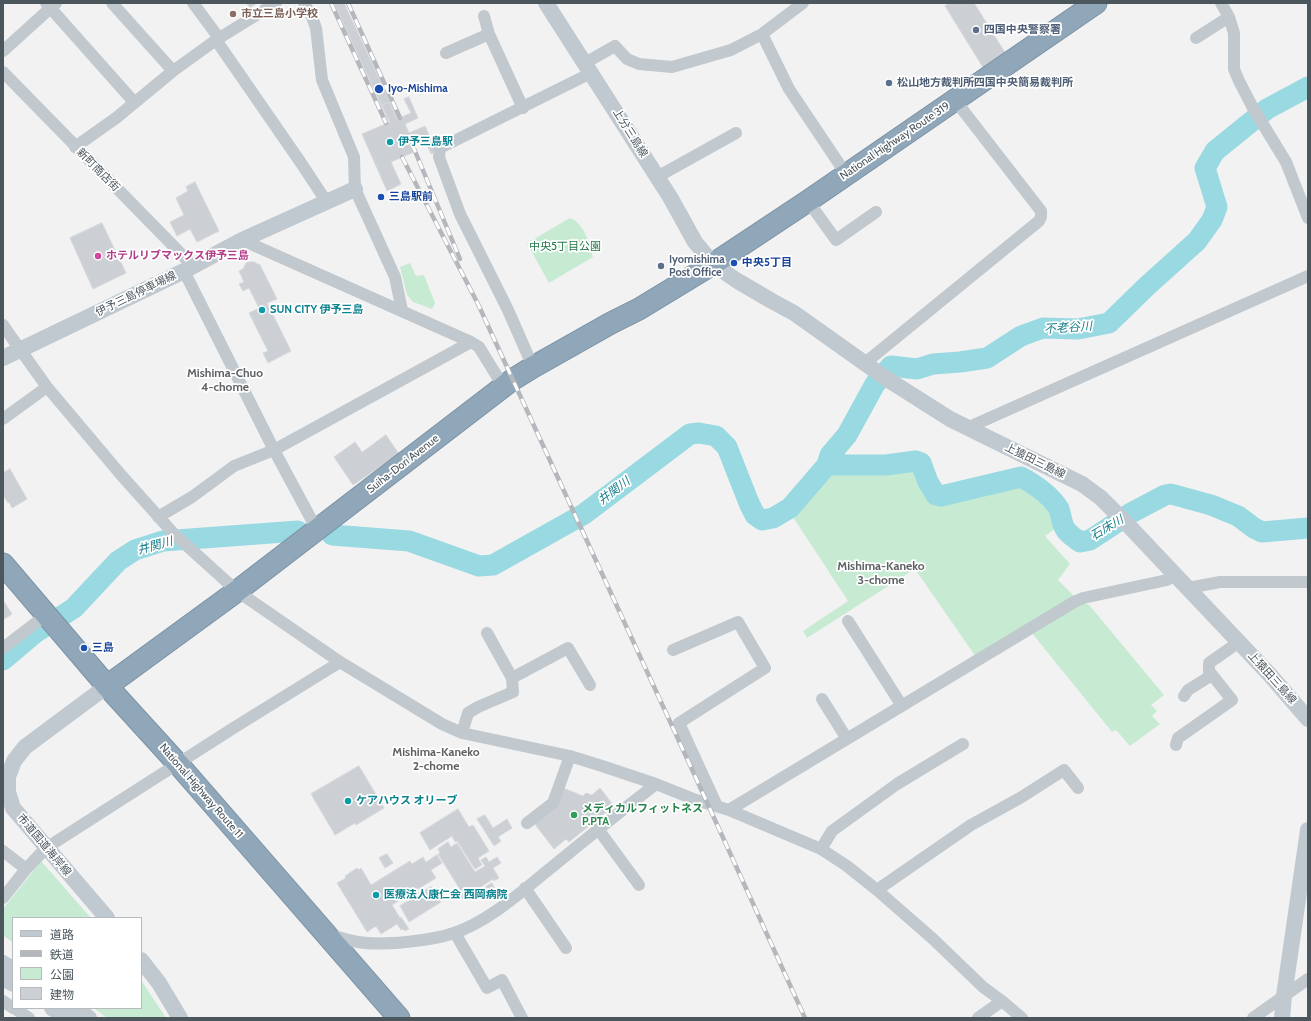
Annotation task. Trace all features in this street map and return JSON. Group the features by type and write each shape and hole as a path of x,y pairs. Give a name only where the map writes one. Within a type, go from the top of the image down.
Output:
{"highway":[{"name":"National Highway Route 319","path":"713,264 1096,3"},
{"name":"Suiha-Dori Avenue","path":"107,686 237,591 502,386 611,323 639,309 713,264"},
{"name":"National Highway Route 11","path":"3,564 107,686 178,764 399,1018"}],"main road":[{"name":"上分三島線","path":"546,3 670,197 695,242 713,264"},
{"name":"伊予三島停車場線","path":"3,358 188,269 242,240 354,189"},
{"name":"上猿田三島線","path":"713,264 736,280 794,312 876,371 950,419 1082,484 1101,498 1239,642 1308,719"},
{"name":"市道国道海岸線","path":"106,917 12,808 5,788 14,761 25,747 107,686"},
{"path":"1282,1018 1308,830"},
{"path":"142,961 159,983 180,1018"},
{"path":"3,963 12,968"},
{"path":"3,978 12,983"},
{"path":"54,1009 67,1018"},
{"path":"76,1009 89,1018"}],"street":[{"path":"112,3 173,70"},
{"path":"192,3 218,39 326,201"},
{"path":"75,147 116,118 173,70 218,39 276,3"},
{"path":"304,3 316,28 322,80 354,157 354,189 395,277 402,310"},
{"path":"533,367 508,310 460,214 439,157 440,148 523,108 588,68 615,46 627,59 639,64 672,67 731,50 762,34 804,3"},
{"path":"1221,3 1229,17 1234,33 1234,69 1253,108 1286,162 1308,218"},
{"path":"3,51 51,5 134,102"},
{"path":"484,16 489,34 523,108"},
{"path":"1196,38 1229,17"},
{"path":"446,52 489,34"},
{"path":"762,34 790,89 846,174"},
{"name":"新町商店街","path":"3,72 188,269 274,450 317,530"},
{"path":"876,371 1041,217 1041,211 955,100"},
{"path":"657,177 736,133"},
{"path":"808,200 836,240 876,212"},
{"path":"242,240 471,342 479,347 502,386"},
{"path":"967,428 1308,276"},
{"path":"3,325 47,387 122,476 174,534 237,591 340,662 442,724 462,733 570,756 729,810 820,849 847,866 877,890 933,939 983,988 1002,1001 1022,1018"},
{"path":"158,517 192,497 234,466 274,450 471,342"},
{"path":"3,419 47,387"},
{"path":"729,810 1074,602 1083,598 1167,580 1174,574"},
{"path":"1188,588 1220,582 1308,582"},
{"path":"848,621 902,706"},
{"path":"3,648 52,622"},
{"path":"673,650 738,622 765,668 680,723 717,806"},
{"path":"462,733 468,713 478,707 513,692 512,678 487,633"},
{"path":"1176,744 1178,738 1232,700 1209,671 1209,663 1239,642"},
{"path":"512,678 568,648 590,685"},
{"path":"3,898 26,869 46,848 241,723 340,662"},
{"path":"1184,696 1188,690 1212,675"},
{"path":"822,699 847,738"},
{"path":"820,849 832,831 897,784 963,744"},
{"path":"527,823 553,803 570,756"},
{"path":"877,890 971,825 1020,798 1064,770 1078,788"},
{"path":"327,935 359,942 383,943 436,938 455,933 490,915 656,784"},
{"path":"598,829 639,885"},
{"path":"3,851 26,869"},
{"path":"525,888 566,948"},
{"path":"455,933 487,988 502,980 522,1018"},
{"path":"1253,1018 1308,979"},
{"path":"3,1001 12,1007"},
{"path":"978,1018 1002,1001"},
{"path":"15,1009 29,1018"}],"green space":[{"name":"中央5丁目公園","path":"570,218 583,229 586,234 593,257 549,283 527,243"},
{"path":"410,263 416,276 424,275 435,303 432,309 413,302 407,295 400,267"},
{"path":"911,464 917,466 933,497 942,502 1020,482 1031,486 1051,505 1055,511 1059,526 1045,536 1070,564 1058,580 1074,596 1090,606 1164,695 1151,705 1157,711 1152,716 1160,724 1130,746 1116,730 1112,732 1031,632 976,657 915,569 807,638 803,631 848,601 791,514 831,469 870,469"},
{"path":"41,861 90,917 12,917 12,942 3,935 3,909"},
{"path":"142,982 166,1018 107,1018 95,1009 142,1009"}],"building":[{"path":"247,3 257,3 250,8"},
{"path":"334,3 344,3 398,119 389,102 382,105 389,122"},
{"name":"四国中央警察署","path":"950,3 974,3 1006,54 984,69 945,6"},
{"name":"伊予三島駅","path":"409,97 418,118 405,124 409,133 425,126 435,152 431,154 424,138 410,144 414,152 391,162 401,184 387,191 362,134 390,122 382,105 389,102 397,119 411,113 404,99"},
{"path":"195,182 219,231 197,242 190,229 177,236 170,222 184,215 176,198 188,191 186,187"},
{"name":"ホテルリブマックス伊予三島","path":"102,223 126,273 93,289 70,238"},
{"name":"SUN CITY 伊予三島","path":"254,262 260,265 277,299 267,303 291,351 268,363 263,353 268,351 249,313 259,308 249,288 243,291 239,284 244,282 239,271 243,269 246,263"},
{"path":"386,435 399,454 353,485 334,457 355,442 362,452"},
{"path":"10,469 27,499 12,508 3,495 3,473"},
{"path":"3,600 12,614 3,620"},
{"name":"ケアハウス オリーブ","path":"359,766 384,808 356,825 355,823 335,835 311,794"},
{"name":"メディカルフィットネス P.PTA","path":"563,788 583,796 586,793 592,795 600,788 614,806 569,842 566,839 554,849 534,823"},
{"path":"458,809 469,827 473,825 489,851 478,858 482,865 475,869 457,841 455,842 452,836 430,850 420,833"},
{"path":"485,815 493,828 507,819 512,828 498,837 501,841 494,846 477,819"},
{"path":"448,842 451,847 457,843 475,872 485,866 481,860 486,857 489,862 497,857 501,863 493,868 499,878 494,881 493,879 462,899 460,896 463,894 438,854 440,853 438,849"},
{"path":"387,854 393,863 385,868 379,858"},
{"name":"医療法人康仁会 西岡病院","path":"437,855 442,863 431,870 436,878 392,905 409,929 405,931 403,929 401,930 397,924 381,934 376,926 367,932 337,883 346,878 345,876 357,868 359,870 361,868 371,885 410,861 412,864 423,857 426,862"},
{"path":"492,883 495,889 487,893 484,888"},
{"path":"431,887 441,902 409,922 400,906"},
{"path":"482,888 484,892 479,895 476,891"}],"waterway":[{"name":"不老谷川","path":"332,535 409,541 479,566 493,565 584,514 690,434 699,433 716,436 727,447 755,515 762,520 773,518 790,508 827,465 830,455 847,435 875,384 891,366 917,369 933,364 987,358 1021,336 1043,328 1078,329 1109,323 1197,241 1212,220 1217,207 1205,168 1215,151 1267,109 1308,87"},
{"name":"石床川","path":"827,465 886,465 916,461 921,463 928,482 936,495 941,496 1021,477 1037,487 1056,504 1064,527 1080,542 1090,540 1131,513 1165,495 1171,494 1211,505 1238,516 1262,532 1308,528"},
{"name":"井関川","path":"3,660 35,633 74,608 118,561 135,550 163,541 298,531"}],"railway":[{"path":"331,3 386,123"},
{"path":"348,3 400,118"},
{"path":"412,144 460,259"},
{"path":"402,157 478,304 805,1018"}],"place":[{"name":"市立三島小学校","path":"233,14"},
{"name":"四国中央警察署","path":"976,30"},
{"name":"松山地方裁判所四国中央簡易裁判所","path":"889,83"},
{"name":"Iyo-Mishima","path":"379,89"},
{"name":"伊予三島駅","path":"390,142"},
{"name":"三島駅前","path":"381,197"},
{"name":"ホテルリブマックス伊予三島","path":"98,256"},
{"name":"中央5丁目","path":"734,263"},
{"name":"Iyomishima Post Office","path":"661,266"},
{"name":"SUN CITY 伊予三島","path":"262,310"},
{"name":"三島","path":"84,648"},
{"name":"ケアハウス オリーブ","path":"348,801"},
{"name":"メディカルフィットネス P.PTA","path":"574,815"},
{"name":"医療法人康仁会 西岡病院","path":"376,895"}],"district":[{"name":"Mishima-Chuo 4-chome","path":"225,380"},
{"name":"Mishima-Kaneko 3-chome","path":"881,573"},
{"name":"Mishima-Kaneko 2-chome","path":"436,759"}]}
